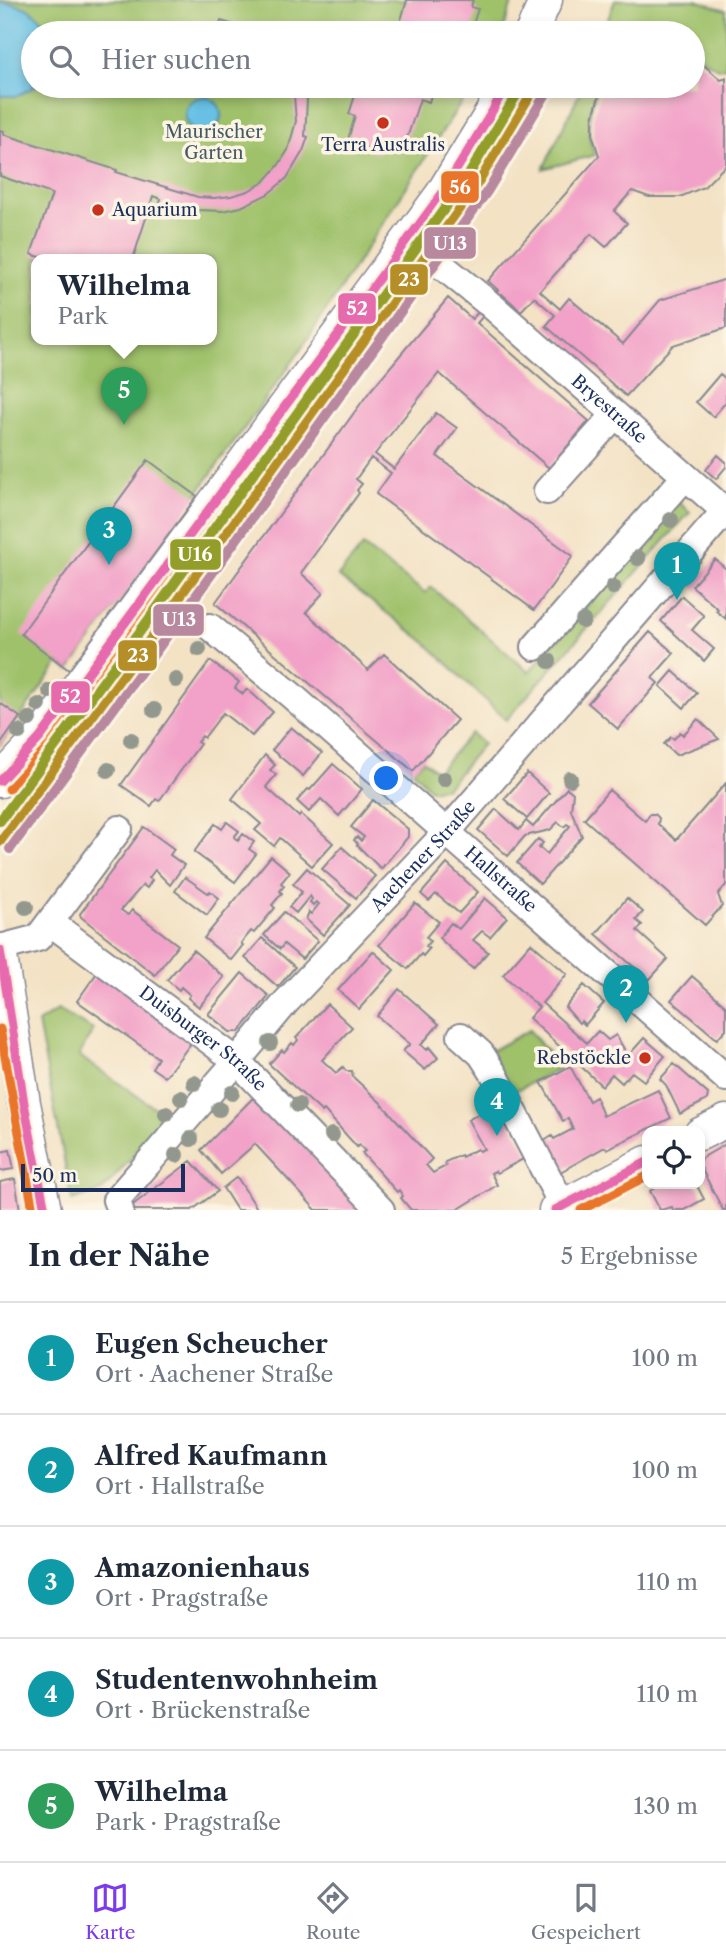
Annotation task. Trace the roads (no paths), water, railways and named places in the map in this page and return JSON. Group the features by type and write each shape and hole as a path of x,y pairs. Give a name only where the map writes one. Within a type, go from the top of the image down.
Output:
{"main road":[{"path":"536,21 545,0"},
{"path":"0,781 40,738 441,195 498,98"},
{"path":"0,949 24,1103 45,1210"},
{"path":"705,1132 726,1121"},
{"path":"559,1208 642,1165"}],"street":[{"name":"Bryestraße","path":"441,265 725,511"},
{"path":"547,492 615,415"},
{"path":"535,647 685,477"},
{"name":"Aachener Straße","path":"118,1205 286,1002 447,832 725,511"},
{"name":"Hallstraße","path":"210,627 726,1078"},
{"path":"0,949 38,938 119,830"},
{"name":"Duisburger Straße","path":"51,923 237,1061 381,1210"},
{"path":"461,1035 481,1054 494,1074 559,1208"}],"water":[{"path":"0,3 16,4 30,10 42,21 21,21 21,94 0,96"},
{"path":"196,99 210,99 219,108 219,122 210,131 196,131 187,122 187,108"}],"place":[{"name":"Terra Australis","path":"383,123"},
{"name":"Aquarium","path":"98,210"},
{"name":"Wilhelma","path":"124,425"},
{"name":"Amazonienhaus","path":"109,565"},
{"name":"Eugen Scheucher","path":"677,600"},
{"name":"Alfred Kaufmann","path":"626,1023"},
{"name":"Rebstöckle","path":"645,1058"},
{"name":"Studentenwohnheim","path":"497,1136"}],"park label":[{"name":"Maurischer Garten","path":"214,142"}]}
